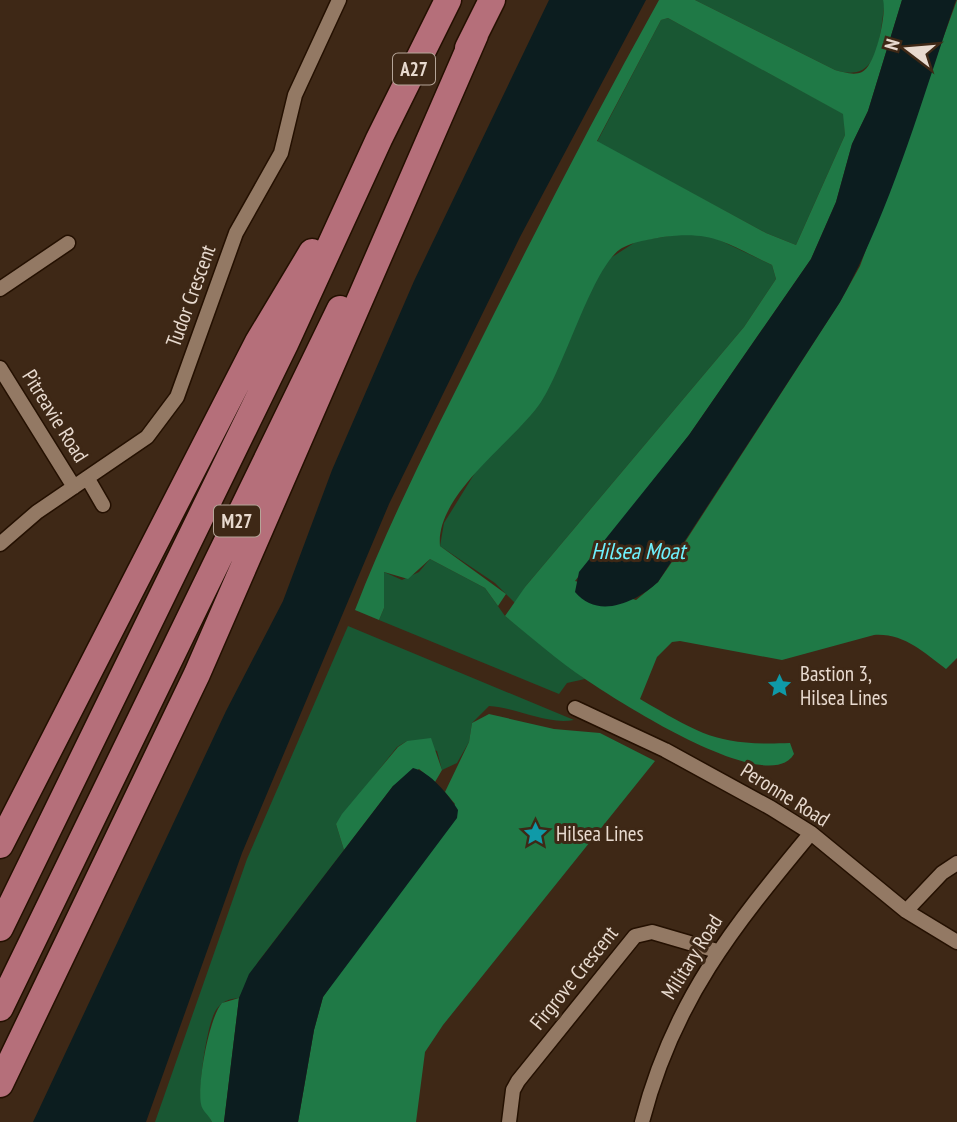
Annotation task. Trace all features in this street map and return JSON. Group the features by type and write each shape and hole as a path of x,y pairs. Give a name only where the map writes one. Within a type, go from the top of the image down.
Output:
{"highway":[{"name":"A27","path":"379,139 448,0"},
{"path":"0,1084 197,674 492,0"},
{"name":"M27","path":"0,1008 475,35"},
{"path":"0,845 258,342 379,139"},
{"name":"M27","path":"0,928 285,344 379,139"}],"street":[{"name":"Tudor Crescent","path":"0,544 37,512 147,437 177,397 236,233 281,153 295,95 339,0"},
{"path":"0,289 68,243"},
{"name":"Pitreavie Road","path":"0,368 74,487"},
{"path":"88,479 103,505"},
{"name":"Peronne Road","path":"575,708 677,756 811,833 906,911 957,942"},
{"name":"Military Road","path":"642,1122 670,1036 696,984 717,951 811,833"},
{"path":"906,911 942,873 957,863"},
{"name":"Firgrove Crescent","path":"509,1122 513,1090 518,1081 635,936 652,932 717,951"}],"green space":[{"path":"659,0 695,0 835,70 859,73 867,68 876,50 882,26 883,0 902,0 868,111 852,144 836,202 811,259 689,435 575,581 636,600 658,582 674,559 840,302 860,266 957,0 957,658 946,669 913,645 885,635 874,635 782,660 680,641 672,642 657,657 640,699 711,736 744,742 790,743 794,754 779,765 755,764 724,755 657,723 575,672 505,616 525,587 744,327 776,279 772,265 720,240 695,235 663,237 622,248 611,258 600,274 541,402 479,469 450,507 442,526 440,546 506,594 498,606 485,588 430,559 408,579 384,572 384,608 379,620 355,610 383,542 430,443 545,214","holes":["668,18 843,114 845,135 796,245 766,233 597,141 661,20"]},
{"path":"695,0 885,2 875,54 869,64 850,73 835,70"},
{"path":"668,18 844,114 845,135 796,245 766,233 597,142 661,20"},
{"path":"689,233 713,237 772,265 776,279 744,327 525,587 516,604 495,583 440,546 444,523 606,261 637,241"},
{"path":"430,559 485,588 505,616 585,679 567,683 559,694 379,620 384,608 384,572 402,580 419,572"},
{"path":"348,626 574,720 553,720 489,706 472,723 469,742 457,763 442,770 437,751 407,741 397,747 336,824 344,850 258,962 239,998 226,1001 216,1010 202,1066 201,1090 203,1105 212,1122 155,1122 247,859"},
{"path":"489,714 554,729 600,733 655,761 443,1025 425,1052 416,1122 298,1122 314,1030 323,997 455,804 445,792 469,742 472,723"},
{"path":"431,738 442,770 435,782 419,769 393,786 344,850 336,824 342,814 398,747 407,741"},
{"path":"239,998 224,1122 212,1122 203,1109 200,1095 205,1052 213,1022 222,1003"}],"water":[{"path":"549,0 646,0 520,237 389,504 242,853 146,1122 33,1122 226,711 283,601 332,470 414,281"},
{"name":"Hilsea Moat","path":"902,0 956,0 890,192 840,302 658,582 639,596 617,605 595,605 584,600 575,592 579,572 689,435 811,259 836,202 852,144 868,111"},
{"path":"413,768 426,774 444,791 458,810 457,818 323,997 314,1030 298,1122 224,1122 239,998 249,974 393,786"}],"place":[{"name":"Bastion 3, Hilsea Lines","path":"780,686"},
{"name":"Hilsea Lines","path":"536,834"}]}
